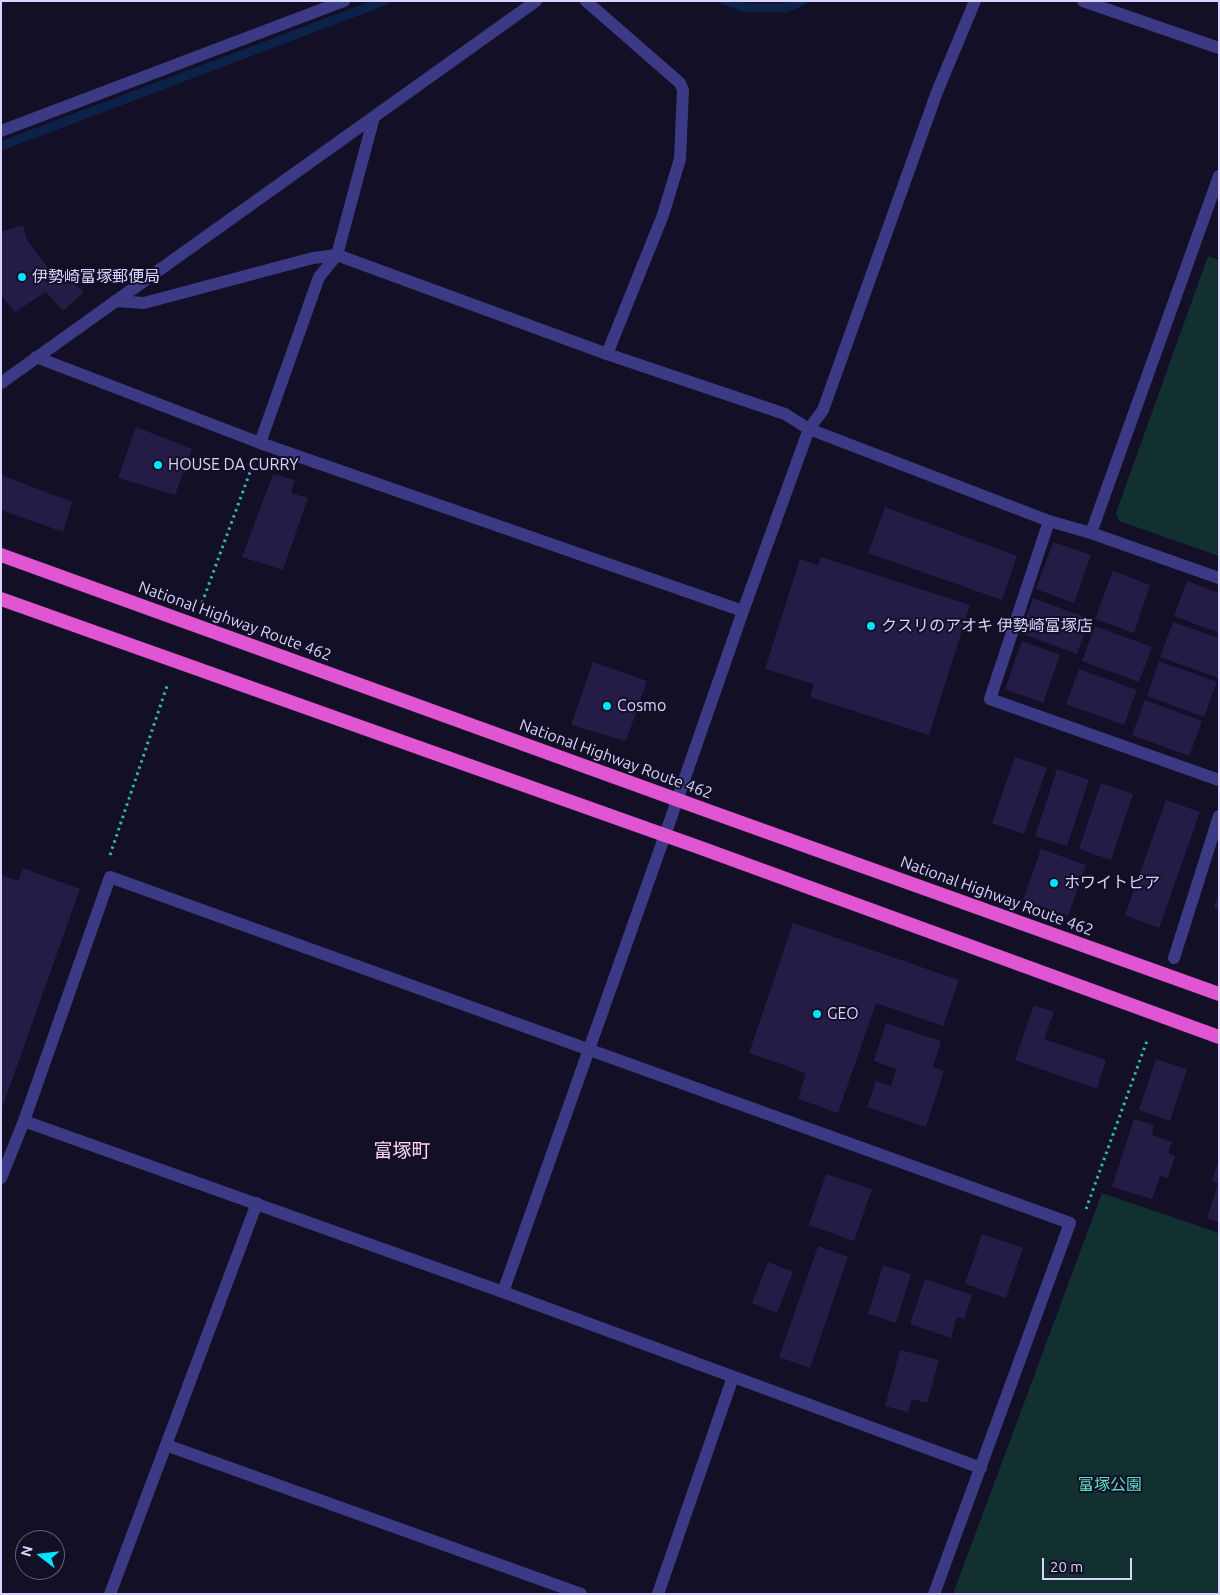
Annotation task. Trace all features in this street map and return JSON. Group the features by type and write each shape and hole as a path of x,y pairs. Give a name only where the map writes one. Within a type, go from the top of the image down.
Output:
{"highway":[{"name":"National Highway Route 462","path":"1,555 1219,994"},
{"path":"1,599 665,835 1219,1037"}],"street":[{"path":"1,131 344,1"},
{"path":"1,382 536,1"},
{"path":"586,1 680,83 683,90 680,158 663,215 607,354"},
{"path":"503,1292 809,428 823,410 937,92 975,1"},
{"path":"1082,1 1218,46"},
{"path":"260,443 319,277 337,255 374,117"},
{"path":"1091,533 1219,176"},
{"path":"115,301 144,303 313,258 337,255 607,354 785,414 809,428 1049,521 1091,533 1219,578"},
{"path":"36,357 260,443 743,611"},
{"path":"1049,521 990,699 1219,780"},
{"path":"1174,958 1219,816"},
{"path":"1,1178 24,1122 110,877 1070,1223 934,1594"},
{"path":"24,1122 503,1292 981,1468"},
{"path":"110,1594 257,1204"},
{"path":"658,1594 733,1377"},
{"path":"166,1445 582,1594"}],"path":[{"path":"202,604 260,443"},
{"path":"110,877 108,861 167,686"},
{"path":"1070,1223 1083,1218 1148,1038"}],"green space":[{"path":"1208,256 1219,260 1219,556 1119,521 1116,513"},
{"name":"富塚公園","path":"1102,1193 1219,1233 1219,1594 953,1594"}],"building":[{"path":"23,225 27,240 59,282 67,277 84,292 63,311 46,292 15,312 1,295 1,232"},
{"path":"136,427 192,449 175,495 118,478"},
{"path":"273,474 295,480 291,493 308,498 283,570 242,557"},
{"path":"1,475 72,502 63,532 1,510"},
{"path":"885,507 1017,556 1002,600 868,553"},
{"path":"1053,542 1091,555 1074,603 1036,589"},
{"name":"クスリのアオキ 伊勢崎富塚店","path":"821,557 970,605 929,735 810,697 814,684 765,669 800,559 818,565"},
{"path":"1113,571 1150,585 1134,633 1095,619"},
{"path":"1187,581 1219,593 1219,633 1174,616"},
{"path":"1033,598 1090,619 1077,654 1020,633"},
{"path":"1173,622 1219,638 1218,678 1160,657"},
{"path":"1095,626 1152,647 1139,682 1082,661"},
{"path":"1022,641 1060,655 1043,703 1005,689"},
{"path":"1159,661 1217,682 1204,717 1147,696"},
{"path":"593,662 647,681 626,741 571,725"},
{"path":"1079,669 1137,690 1124,725 1066,704"},
{"path":"1145,700 1202,721 1189,756 1132,735"},
{"path":"1015,757 1047,768 1024,834 992,823"},
{"path":"1057,769 1089,780 1067,846 1035,836"},
{"path":"1101,783 1133,794 1111,860 1079,849"},
{"path":"1166,800 1200,812 1159,928 1125,915"},
{"path":"1041,849 1086,865 1068,916 1023,900"},
{"path":"23,868 80,889 2,1108 1,875 18,881"},
{"path":"1219,896 1219,910 1214,908"},
{"name":"GEO","path":"793,923 959,980 943,1026 876,1003 838,1113 798,1099 806,1073 749,1053"},
{"path":"1034,1005 1054,1012 1044,1039 1106,1060 1097,1089 1015,1060"},
{"path":"886,1023 941,1041 933,1067 944,1071 926,1127 867,1107 876,1081 891,1086 896,1069 874,1061"},
{"path":"1156,1059 1187,1069 1170,1121 1139,1110"},
{"path":"1134,1119 1154,1125 1152,1135 1172,1142 1168,1153 1175,1156 1168,1178 1160,1176 1152,1199 1112,1187"},
{"path":"1219,1162 1219,1184 1212,1181"},
{"path":"826,1174 872,1189 854,1241 809,1225"},
{"path":"1219,1184 1219,1222 1207,1218"},
{"path":"982,1234 1023,1248 1006,1298 965,1284"},
{"path":"818,1246 848,1257 810,1368 779,1357"},
{"path":"768,1262 793,1272 777,1313 752,1303"},
{"path":"883,1265 911,1274 896,1323 868,1314"},
{"path":"925,1279 972,1295 964,1319 957,1317 951,1338 910,1324"},
{"path":"900,1350 939,1360 927,1403 912,1399 908,1412 885,1406"}],"waterway":[{"path":"1,146 384,1"},
{"path":"725,1 747,8 785,8 803,1"}],"place":[{"name":"伊勢崎富塚郵便局","path":"22,277"},
{"name":"HOUSE DA CURRY","path":"158,465"},
{"name":"クスリのアオキ 伊勢崎富塚店","path":"871,626"},
{"name":"Cosmo","path":"607,706"},
{"name":"ホワイトピア","path":"1054,883"},
{"name":"GEO","path":"817,1014"}],"district":[{"name":"富塚町","path":"402,1151"}]}
